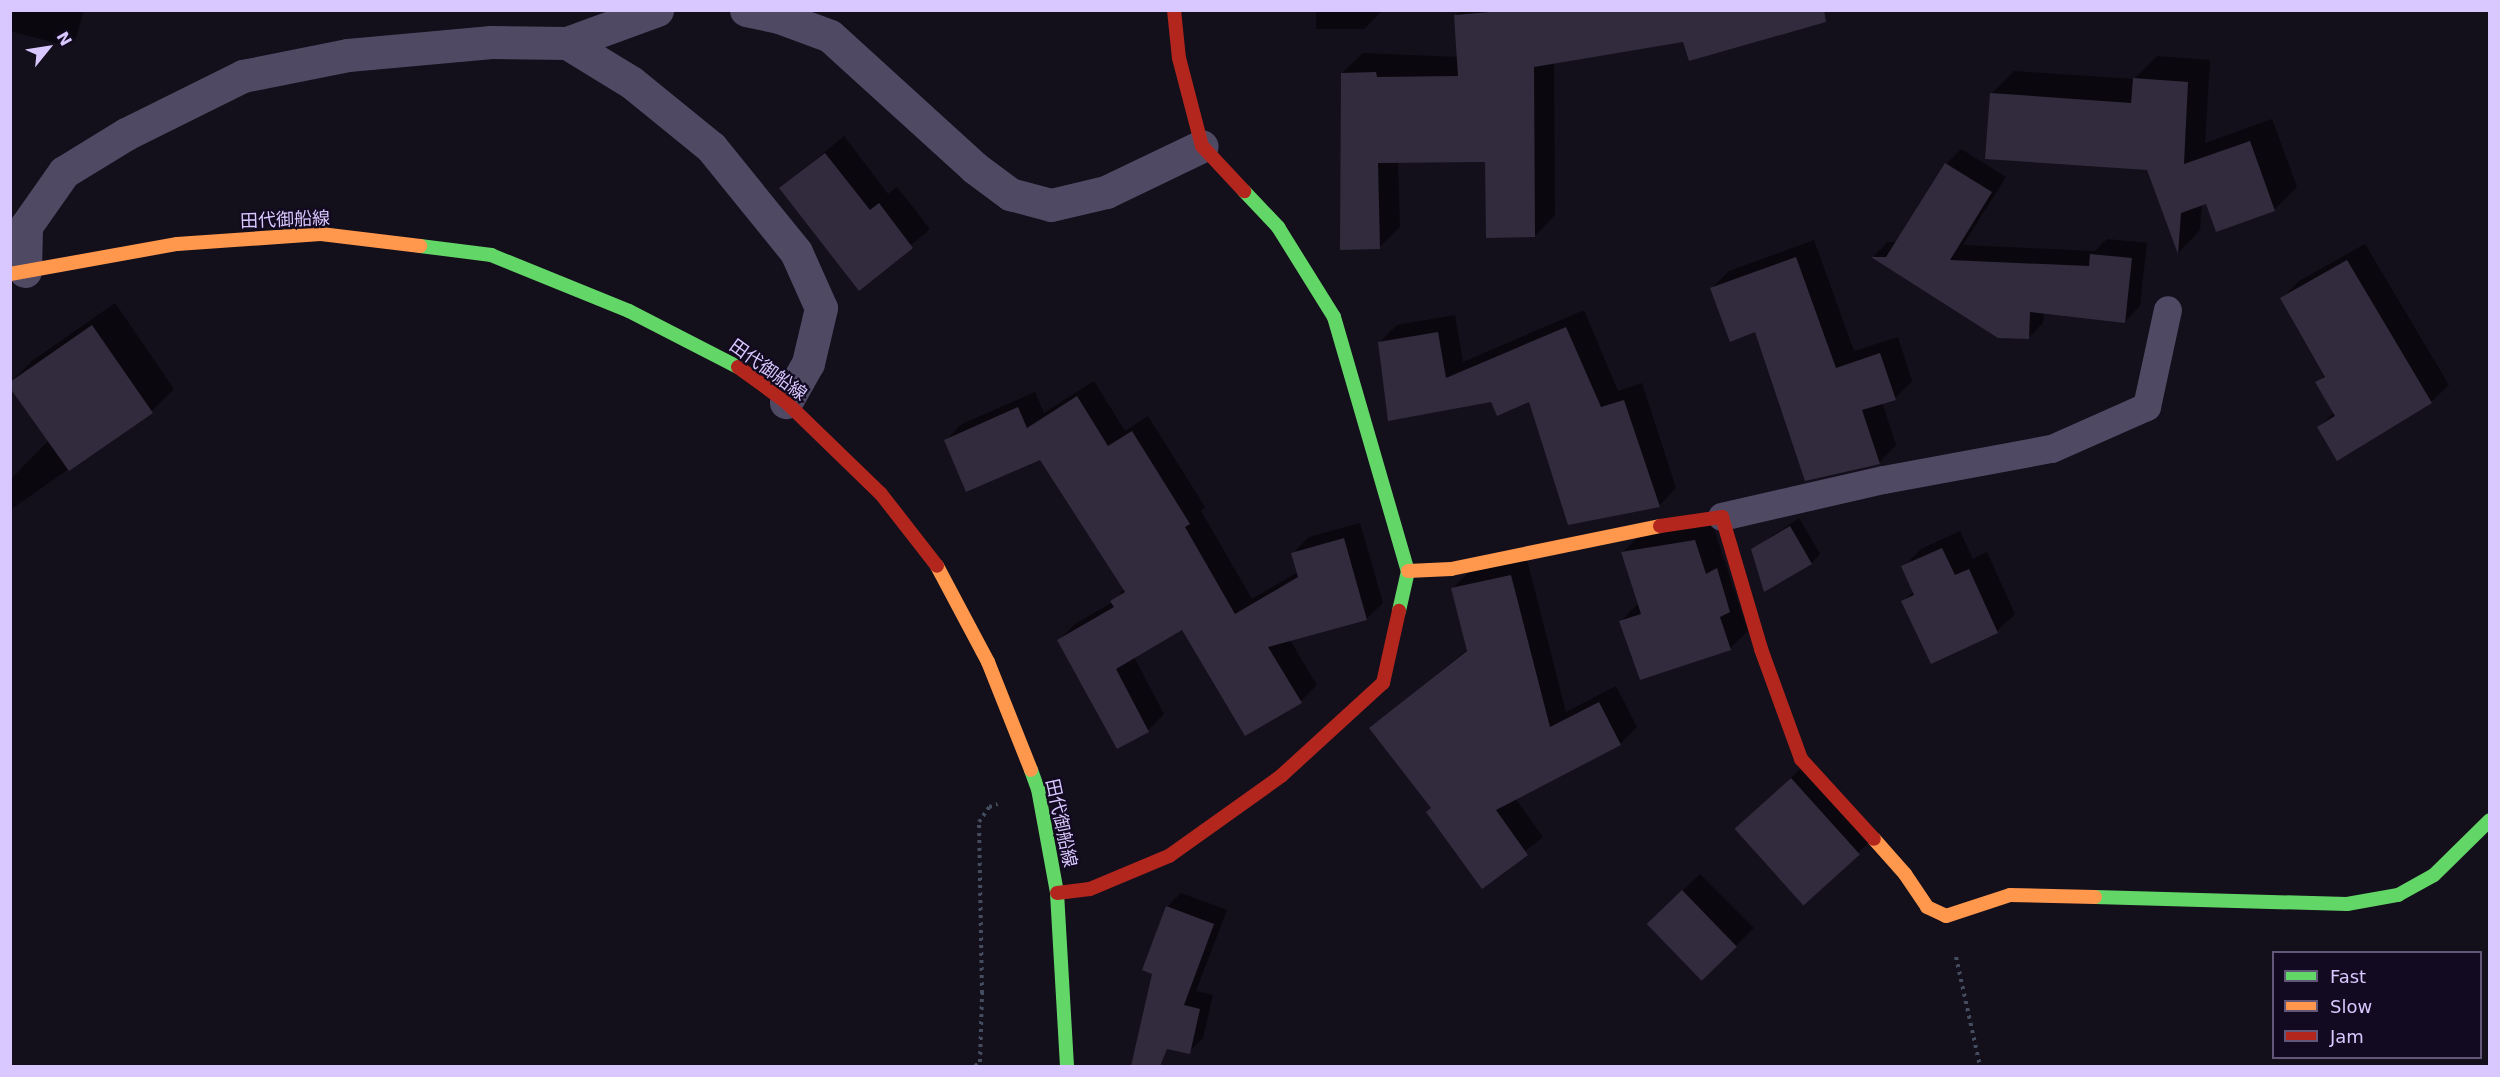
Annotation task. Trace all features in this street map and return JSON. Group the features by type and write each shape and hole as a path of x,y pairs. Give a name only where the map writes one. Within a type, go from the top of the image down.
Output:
{"street":[{"path":"18,272 26,226 64,172 126,134 243,76 348,55 491,42 567,43 657,10"},
{"path":"746,10 779,17 830,36 975,168 1010,194 1051,205 1106,192 1202,146"},
{"path":"1057,892 1090,889 1169,856 1281,776 1344,720 1383,683 1408,571 1334,317 1278,227 1202,146 1179,58 1174,10"},
{"path":"567,43 631,82 711,147 796,252 820,308 808,363 786,402"},
{"name":"田代御船線","path":"18,272 177,244 321,234 491,255 629,311 722,356 786,402 880,494 944,576 988,662 1038,789 1057,892 1067,1066"},
{"path":"1408,571 1451,569 1628,531 1722,517 1761,649 1801,759 1905,874 1928,907 1946,916 2010,895 2347,904 2388,897 2434,875 2490,820"}],"lane":[{"path":"1722,517 1884,480 2052,449 2147,407 2168,310"}],"path":[{"path":"975,1066 980,1062 982,993 980,822 989,807 1038,789"},
{"path":"1946,916 1980,1066"}],"building":[{"path":"1515,10 1824,10 1826,22 1689,61 1683,42 1534,67 1535,237 1486,238 1485,162 1378,163 1380,249 1340,250 1341,73 1376,72 1377,77 1458,76 1454,15"},
{"path":"2133,78 2188,82 2184,164 2250,141 2275,211 2216,232 2206,204 2181,213 2178,254 2147,170 1985,159 1990,93 2131,103"},
{"path":"825,153 870,210 879,203 913,248 859,291 779,188"},
{"path":"1945,163 1992,192 1950,260 2089,266 2090,254 2132,258 2125,323 2030,312 2029,339 1998,338 1871,257 1886,257"},
{"path":"1796,257 1836,368 1880,353 1896,400 1862,410 1880,464 1805,481 1755,332 1730,342 1710,288"},
{"path":"2347,260 2432,403 2337,461 2317,427 2335,416 2315,382 2325,377 2280,298"},
{"path":"92,325 153,413 69,471 10,388 10,382"},
{"path":"1566,327 1601,407 1624,400 1660,507 1568,525 1529,402 1497,416 1491,402 1388,421 1378,342 1438,332 1446,378"},
{"path":"1077,396 1108,446 1132,431 1190,524 1185,527 1235,614 1298,577 1291,553 1344,538 1367,620 1268,647 1302,703 1245,736 1182,630 1116,669 1149,732 1117,749 1057,640 1114,607 1110,601 1125,592 1040,460 966,492 944,440 1018,407 1027,428"},
{"path":"1790,526 1812,564 1764,592 1751,549"},
{"path":"1695,540 1706,574 1717,568 1730,612 1720,617 1731,650 1640,680 1619,621 1641,614 1621,552"},
{"path":"1942,548 1955,575 1969,569 1998,633 1931,664 1901,601 1914,595 1901,566"},
{"path":"1511,575 1550,727 1599,702 1621,745 1496,810 1528,855 1482,889 1426,812 1431,808 1369,728 1467,651 1451,588"},
{"path":"1791,778 1860,855 1803,905 1735,829"},
{"path":"1682,890 1737,947 1702,981 1647,924"},
{"path":"1166,906 1214,924 1184,1005 1200,1009 1190,1054 1167,1049 1160,1066 1131,1066 1152,974 1142,970"}],"traffic: fast":[{"path":"1244,191 1278,227 1334,317 1408,571 1399,611"},
{"path":"420,246 491,255 629,311 738,367"},
{"path":"1031,770 1038,789 1057,893 1067,1066"},
{"path":"2095,897 2347,904 2398,895 2434,875 2490,820"}],"traffic: slow":[{"path":"10,274 177,244 321,234 420,246"},
{"path":"1408,571 1451,569 1660,526"},
{"path":"937,566 988,662 1031,770"},
{"path":"1874,839 1905,874 1927,907 1946,916 2010,895 2095,897"}],"traffic: jam":[{"path":"1174,10 1179,58 1202,146 1244,191"},
{"path":"738,367 786,402 881,494 937,566"},
{"path":"1660,526 1722,517 1761,649 1801,759 1874,839"},
{"path":"1057,893 1090,889 1169,856 1281,776 1383,683 1399,611"}]}
